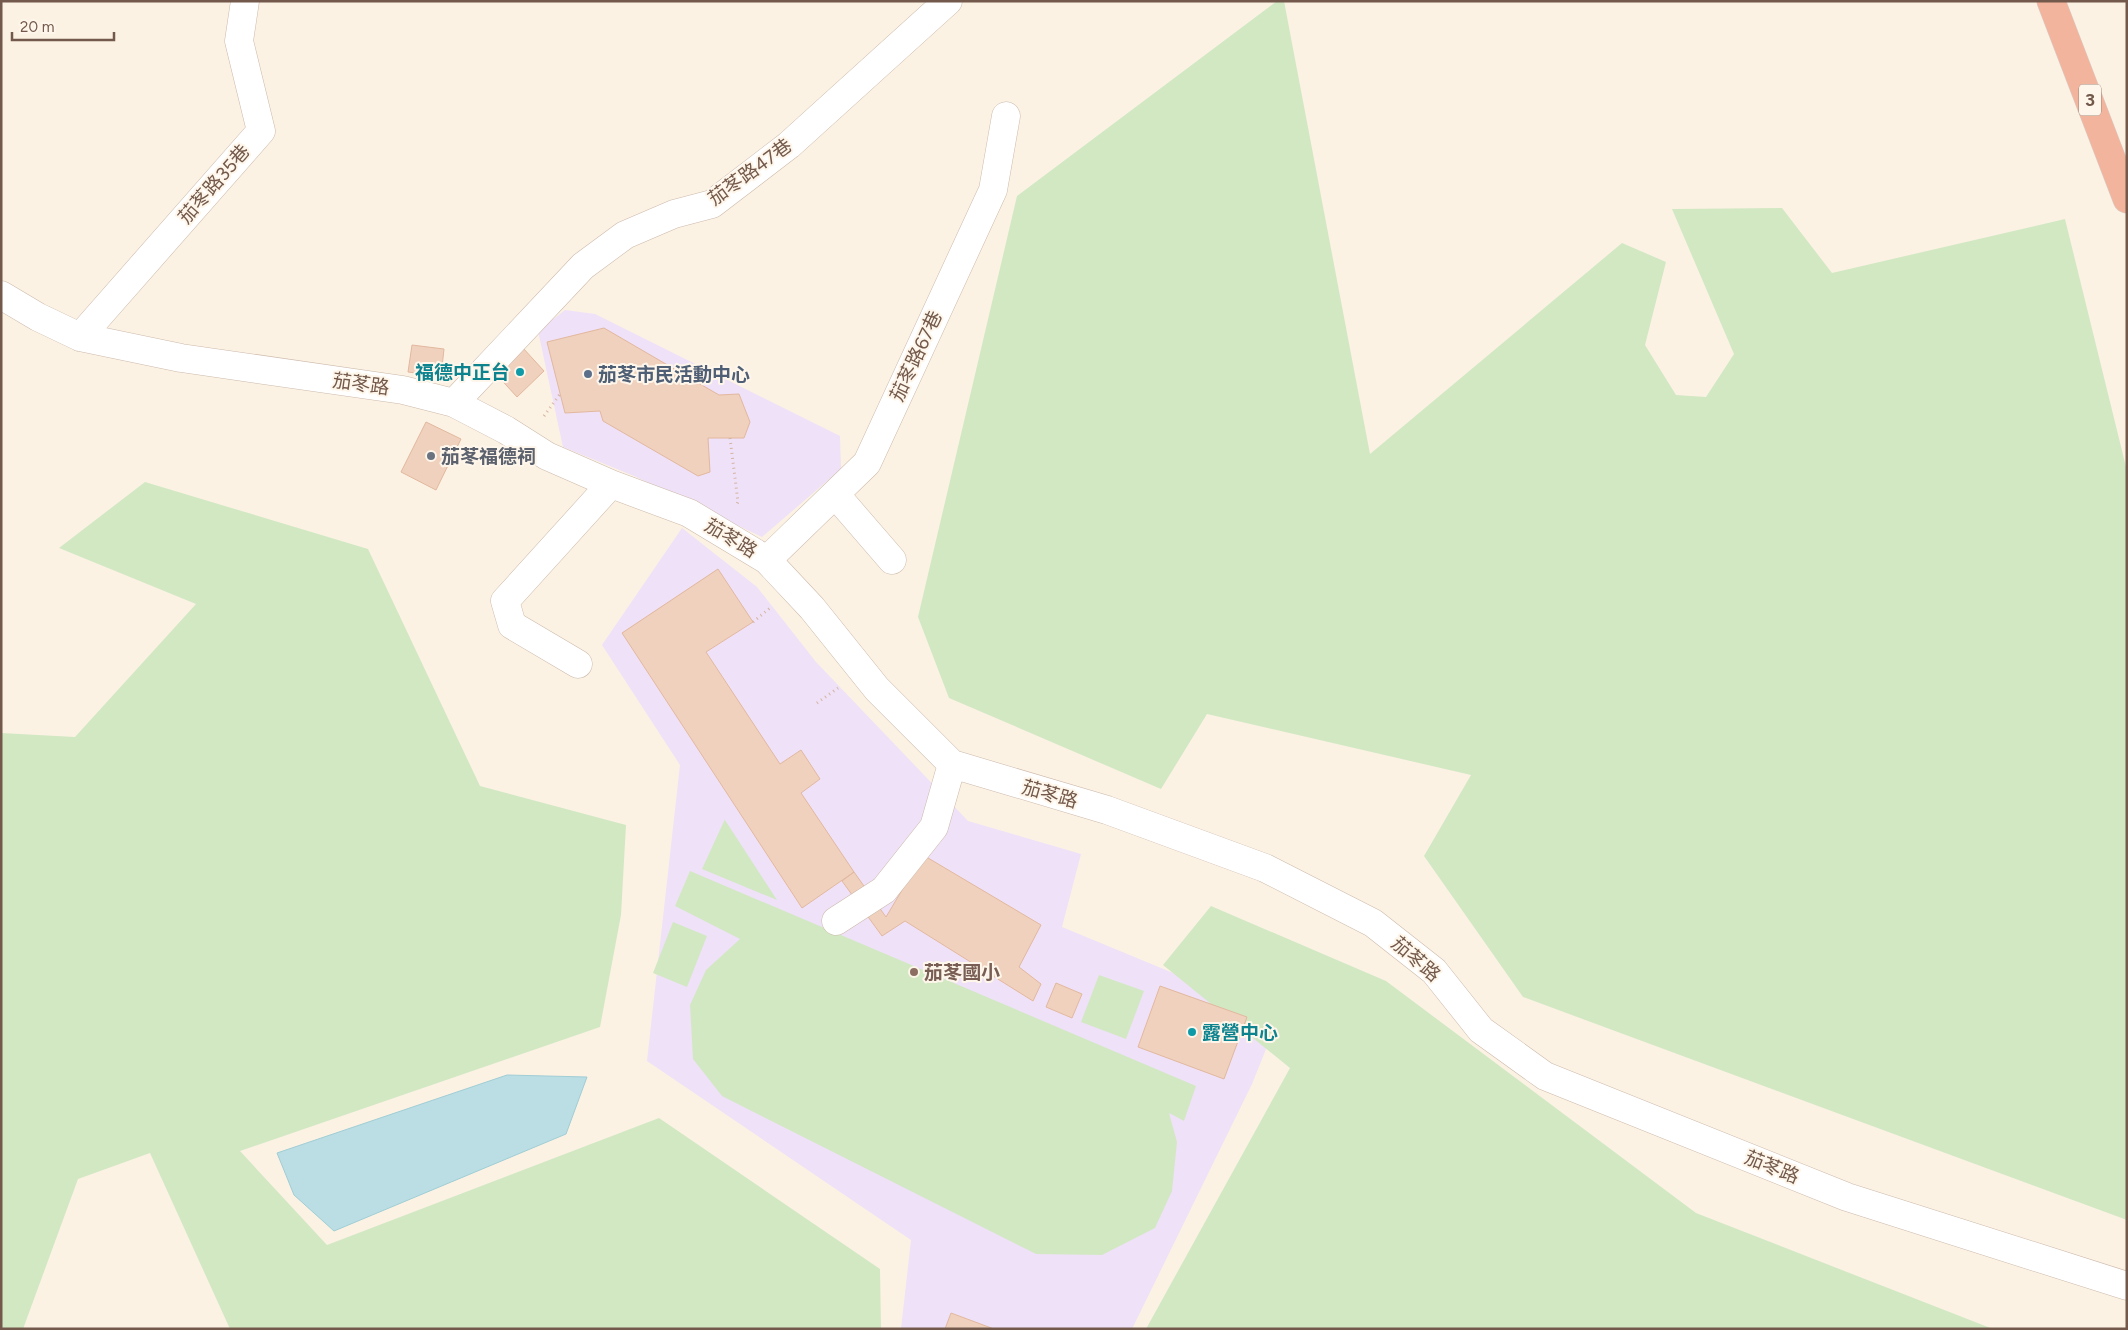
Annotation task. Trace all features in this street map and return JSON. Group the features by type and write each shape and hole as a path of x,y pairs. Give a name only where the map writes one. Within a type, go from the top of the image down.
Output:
{"highway":[{"name":"3","path":"2051,1 2127,199"}],"street":[{"name":"茄苳路35巷","path":"80,337 261,131 239,41 245,1"},
{"name":"茄苳路47巷","path":"454,403 583,266 625,235 674,214 712,204 788,145 948,1"},
{"name":"茄苳路67巷","path":"767,560 867,463 993,190 1006,116"},
{"name":"茄苳路","path":"1,295 38,317 80,337 181,358 403,390 454,403 506,430 547,456 611,484 689,513 767,560 812,608 878,689 952,764 1107,810 1265,868 1373,923 1434,971 1481,1030 1545,1076 1847,1197 2127,1286"},
{"path":"578,664 512,625 504,602 611,484"},
{"path":"835,494 892,560"},
{"path":"836,921 884,890 934,827 952,764"}],"path":[{"path":"541,420 560,394"},
{"path":"724,534 738,502 730,438"}],"shaded area":[{"path":"565,310 595,314 840,436 841,469 762,537 634,476 563,447 538,331"},
{"name":"茄苳國小","path":"682,528 757,587 816,662 968,821 1081,854 1062,927 1279,1017 1252,1084 1132,1329 901,1329 911,1240 647,1061 680,765 602,645"}],"green space":[{"path":"1277,1 1284,1 1370,454 1622,243 1666,262 1645,345 1676,395 1706,397 1734,354 1672,209 1782,208 1832,273 2065,219 2127,471 2127,1220 1523,997 1424,856 1471,775 1207,714 1161,789 949,698 918,617 1017,196"},
{"path":"145,482 368,549 480,786 626,825 621,915 600,1027 240,1151 327,1245 659,1118 880,1269 881,1329 230,1329 150,1153 78,1179 23,1329 1,1329 1,733 75,737 196,604 59,548"},
{"path":"725,820 777,900 702,869"},
{"path":"690,871 1196,1086 1184,1121 1169,1113 1177,1142 1172,1191 1155,1228 1102,1255 1036,1254 722,1096 693,1059 690,1005 706,970 740,939 675,906"},
{"path":"1211,906 1386,981 1696,1213 1993,1329 1146,1329 1290,1068 1163,965"},
{"path":"673,922 707,936 687,987 653,973"},
{"path":"1099,975 1144,991 1126,1039 1081,1022"}],"water":[{"path":"507,1075 587,1077 566,1134 334,1231 294,1195 277,1153"}],"building":[{"path":"604,328 719,395 739,394 750,422 744,438 708,438 710,472 698,476 603,421 600,411 565,413 547,342"},
{"path":"412,345 444,349 441,376 408,372"},
{"name":"福德中正台","path":"523,348 544,371 517,397 496,374"},
{"name":"茄苳福德祠","path":"426,422 461,439 436,490 401,472"},
{"path":"718,569 753,622 706,652 780,764 801,750 820,779 801,793 854,872 802,908 622,633"},
{"path":"923,855 1041,925 1019,967 1041,984 1033,1001 905,921 882,936 842,881 854,872 886,917"},
{"path":"1056,983 1082,994 1072,1018 1046,1007"},
{"name":"露營中心","path":"1160,986 1247,1017 1224,1079 1138,1047"},
{"path":"951,1313 994,1329 945,1329"}],"place":[{"name":"福德中正台","path":"520,372"},
{"name":"茄苳市民活動中心","path":"588,374"},
{"name":"茄苳福德祠","path":"431,456"},
{"name":"茄苳國小","path":"914,972"},
{"name":"露營中心","path":"1192,1032"}]}
